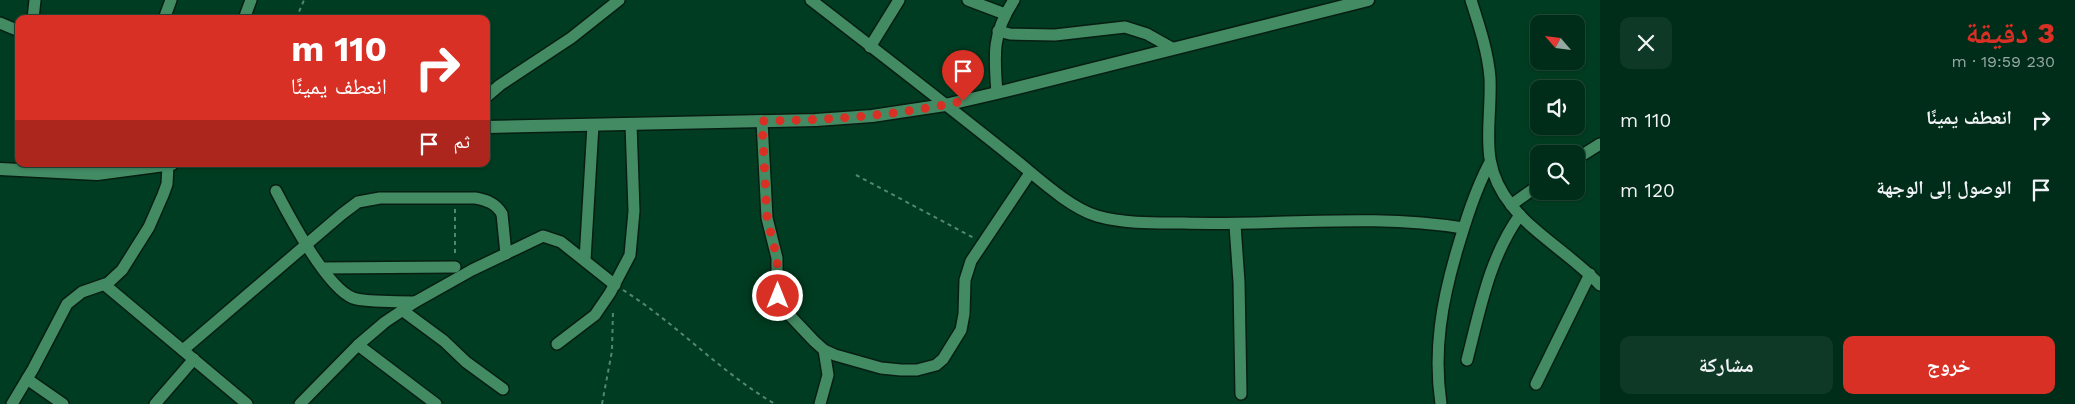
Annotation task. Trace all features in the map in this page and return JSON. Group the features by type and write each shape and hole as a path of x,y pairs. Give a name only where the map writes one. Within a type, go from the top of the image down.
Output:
{"street":[{"path":"165,15 171,0"},
{"path":"245,15 251,0"},
{"path":"490,94 571,38 619,0"},
{"path":"811,0 1030,173 1087,212 1103,217 1145,222 1235,225 1410,222 1463,228"},
{"path":"870,47 899,0"},
{"path":"968,0 1005,14"},
{"path":"998,93 995,50 998,31 1005,14 1014,0"},
{"path":"490,127 816,120 872,116 945,105 998,93 1368,0"},
{"path":"1471,0 1485,48 1490,77 1489,164 1499,187 1520,215 1590,274 1600,285"},
{"path":"33,1 33,15"},
{"path":"0,23 15,29"},
{"path":"998,31 1010,34 1055,35 1125,27 1146,34 1172,48"},
{"path":"762,121 767,218 777,258 778,296 785,312 824,350 865,363 901,370 930,368 943,359 961,330 964,314 966,272 1030,173"},
{"path":"557,344 595,315 612,289 630,255 634,211 631,124"},
{"path":"585,260 593,125"},
{"path":"1585,153 1600,144"},
{"path":"1441,404 1438,333 1448,281 1463,228 1489,164"},
{"path":"0,169 23,167 98,169 127,167"},
{"path":"12,404 67,304 82,292 105,285 122,270 149,227 167,184 170,167"},
{"path":"276,191 307,245 332,281 350,297 365,300 415,302"},
{"path":"1511,205 1530,191"},
{"path":"183,350 358,202 380,198 481,199 499,208 503,222 506,254"},
{"path":"1467,360 1488,280 1500,248 1520,215"},
{"path":"1235,225 1239,282 1241,394"},
{"path":"300,404 358,345 385,322 415,302 529,241 548,236 561,242 585,260 612,289"},
{"path":"323,268 455,267"},
{"path":"1536,384 1590,274"},
{"path":"105,285 247,404"},
{"path":"402,310 444,341 466,362 503,389"},
{"path":"358,345 436,404"},
{"path":"820,404 828,375 824,350"},
{"path":"155,404 194,359"},
{"path":"27,379 63,404"}],"path":[{"path":"298,15 304,0"},
{"path":"856,175 983,243"},
{"path":"454,199 455,267"},
{"path":"602,404 612,351 614,314 612,289"},
{"path":"612,289 659,314 702,351 776,404"}],"route":[{"path":"778,296 777,258 767,218 762,121 872,116 963,101"}]}
